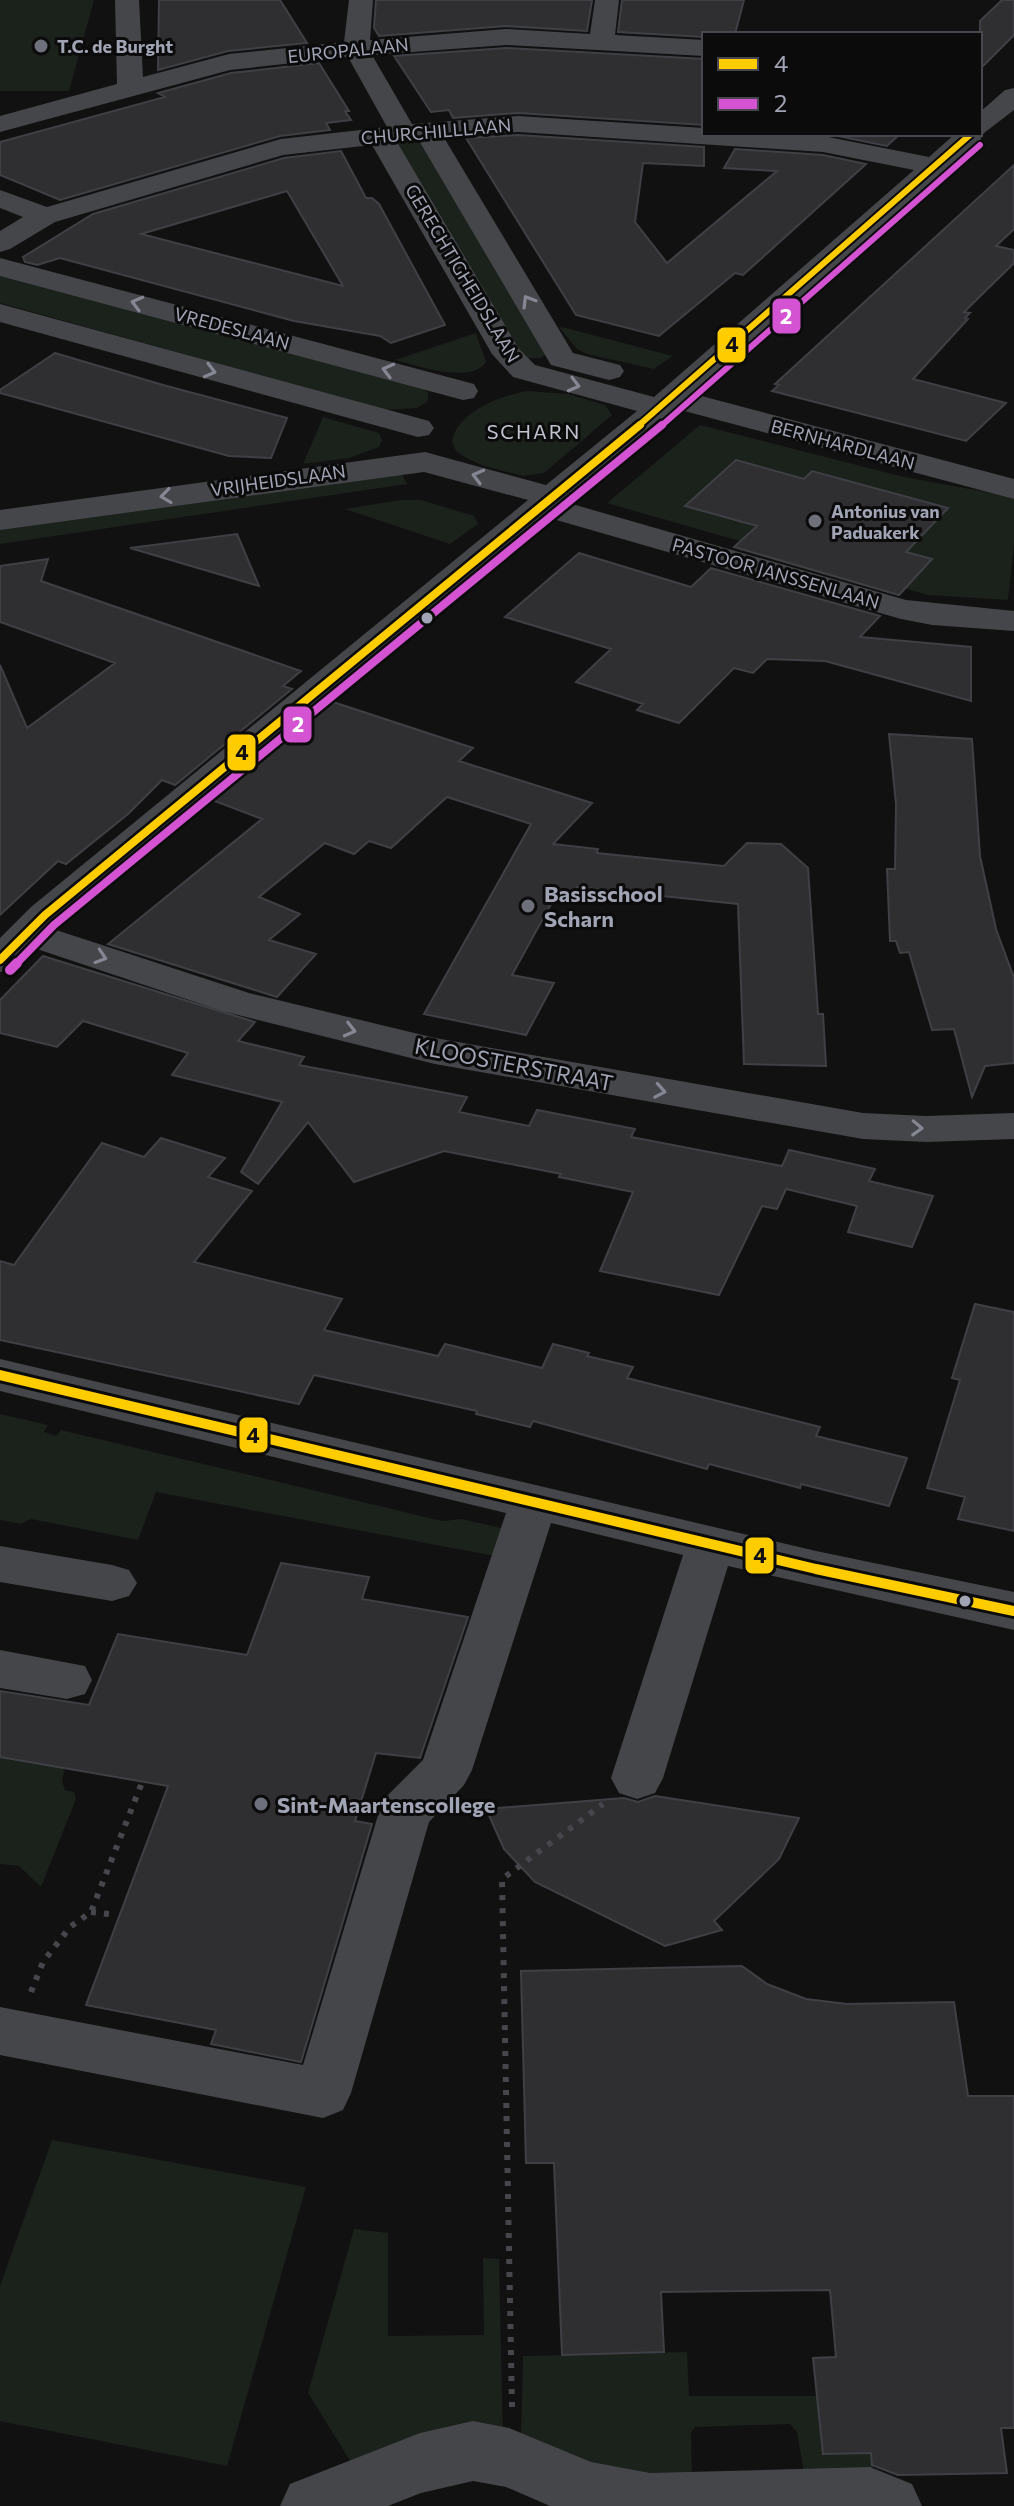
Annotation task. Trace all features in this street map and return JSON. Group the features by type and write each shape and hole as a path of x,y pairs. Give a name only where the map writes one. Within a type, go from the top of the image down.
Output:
{"street":[{"path":"127,0 130,88"},
{"path":"356,49 361,0"},
{"path":"601,42 607,0"},
{"name":"EUROPALAAN","path":"0,124 229,62 506,37 702,48"},
{"name":"GERECHTIGHEIDSLAAN","path":"356,49 403,132 507,354 524,371 671,398"},
{"path":"982,124 1014,96"},
{"name":"CHURCHILLLAAN","path":"0,243 45,216 281,147 403,132 518,124 823,144 935,166"},
{"name":"GERECHTIGHEIDSLAAN","path":"403,132 562,359"},
{"path":"7,953 190,793 671,398 969,136"},
{"path":"0,198 45,216"},
{"name":"VREDESLAAN","path":"0,267 463,391"},
{"path":"0,313 418,428"},
{"path":"418,428 463,391 562,359 671,398"},
{"name":"BERNHARDLAAN","path":"671,398 1014,489"},
{"path":"418,428 427,474"},
{"name":"VRIJHEIDSLAAN","path":"0,520 373,467 427,474 540,507"},
{"name":"VRIJHEIDSLAAN","path":"0,548 377,490 427,474"},
{"name":"PASTOOR JANSSENLAAN","path":"540,507 901,609 932,615 1014,621"},
{"name":"KLOOSTERSTRAAT","path":"7,953 236,1002 435,1051 863,1126 926,1129 1014,1126"},
{"path":"0,1375 711,1544 1014,1611"},
{"path":"6,2032 323,2093 405,1812 446,1770 534,1501"},
{"path":"637,1778 711,1544"},
{"path":"0,1564 112,1583"},
{"path":"0,1669 67,1680"},
{"path":"312,2506 420,2463 473,2451 513,2460 589,2492 650,2503 870,2497 890,2506"}],"path":[{"path":"513,2460 502,1879 637,1778"},
{"path":"6,2032 43,1962 70,1927 91,1912 141,1785"},
{"path":"91,1912 109,1914"}],"shaded area":[{"name":"T.C. de Burght","path":"0,0 94,0 69,91 0,91"},
{"path":"422,133 545,355 542,358 524,358 385,136"},
{"path":"0,274 419,387 428,392 428,401 417,408 386,410 0,303"},
{"path":"559,327 673,356 654,369 587,354 577,349"},
{"path":"476,333 486,362 479,369 443,372 395,360"},
{"path":"528,391 568,394 605,405 612,415 544,473 523,476 484,466 456,451 452,442 455,431 471,414 506,396"},
{"path":"323,417 379,433 382,440 379,447 349,458 303,464"},
{"path":"700,425 904,477 1014,497 1014,544 1008,600 928,595 607,503"},
{"path":"402,474 407,484 0,544 0,526"},
{"path":"400,500 421,500 474,516 478,524 450,544 345,509"},
{"path":"0,1414 48,1425 44,1432 56,1436 61,1430 442,1521 462,1519 509,1530 500,1557 156,1492 138,1540 31,1519 21,1524 0,1520"},
{"path":"0,1757 65,1768 62,1781 65,1790 74,1792 76,1799 41,1887 19,1866 0,1864"},
{"path":"52,2140 306,2187 227,2466 0,2421 0,2286"},
{"path":"354,2229 388,2233 388,2336 484,2335 483,2258 499,2259 503,2438 354,2467 308,2393"},
{"path":"687,2352 689,2396 818,2396 871,2453 874,2476 805,2479 797,2432 790,2424 695,2427 691,2433 692,2481 618,2481 521,2440 523,2356"}],"building":[{"path":"159,0 280,0 307,43 228,51 158,70"},
{"path":"376,0 592,0 587,31 506,26 379,36 374,28"},
{"path":"622,0 744,0 736,32 702,32 702,37 618,32"},
{"path":"1002,0 1014,0 1014,35 982,67 982,32 980,21"},
{"path":"506,48 702,59 702,125 518,113 453,118 449,110 431,112 394,56"},
{"path":"319,63 349,111 345,111 351,120 326,123 330,130 280,136 60,200 0,175 0,142 165,97 158,93 231,73"},
{"path":"518,135 704,147 704,166 643,163 635,222 667,263 777,171 724,168 735,149 823,155 866,164 743,275 735,273 659,336 576,315 466,138"},
{"path":"838,136 898,136 887,146"},
{"path":"341,151 366,198 372,198 379,204 445,325 391,343 380,336 294,321 60,258 37,265 25,262 23,257 93,214 284,158","holes":["287,191 343,286 141,234"]},
{"path":"1014,165 1014,229 996,246 1014,250 1014,263 964,312 970,313 965,318 968,319 913,379 1006,403 966,441 772,391 779,385 775,384"},
{"path":"55,353 287,418 271,458 229,456 0,393 0,390"},
{"name":"Antonius van Paduakerk","path":"736,460 804,479 812,471 948,508 906,552 932,559 899,595 734,547 757,526 685,506"},
{"path":"237,534 259,586 130,548"},
{"path":"579,553 691,587 711,568 880,616 860,637 971,647 971,701 825,661 767,659 753,673 734,668 679,723 637,710 643,704 576,682 611,649 505,617"},
{"path":"48,559 41,581 301,671 283,686 292,689 175,785 162,780 128,814 66,864 58,861 0,915 0,665 27,728 115,663 0,622 0,566"},
{"path":"330,701 473,748 459,761 592,803 553,844 598,849 597,853 724,866 747,843 781,844 808,868 818,1014 823,1014 826,1066 744,1064 738,904 577,887 575,895 557,893 512,975 554,983 526,1035 424,1014 531,824 447,797 391,848 369,841 354,854 325,843 259,897 300,914 269,940 316,954 277,997 108,944 262,819 212,800"},
{"path":"889,734 972,739 980,856 996,929 1014,978 1014,1063 985,1066 972,1097 954,1029 932,1030 909,952 900,953 896,941 890,941 887,869 895,869 896,804"},
{"path":"43,956 255,1022 238,1041 304,1057 299,1065 467,1097 459,1112 529,1126 537,1110 635,1129 631,1137 782,1166 789,1150 875,1169 869,1181 933,1196 912,1247 848,1232 857,1206 786,1189 777,1209 762,1206 719,1295 600,1271 633,1192 559,1177 561,1174 444,1151 354,1182 308,1122 258,1184 241,1172 282,1102 172,1075 188,1053 83,1021 57,1047 0,1033 0,1000"},
{"path":"161,1138 225,1158 208,1177 252,1191 194,1262 342,1299 324,1330 438,1356 445,1344 542,1368 553,1344 589,1353 587,1356 633,1367 627,1378 820,1427 816,1436 907,1458 889,1506 801,1484 800,1488 709,1464 707,1469 533,1421 530,1427 476,1414 477,1411 314,1375 299,1404 0,1340 0,1261 14,1265 102,1143 144,1157"},
{"path":"975,1304 1014,1312 1014,1531 958,1519 965,1497 927,1488 960,1380 952,1378"},
{"name":"Sint-Maartenscollege","path":"281,1563 369,1577 362,1599 468,1617 420,1758 376,1753 355,1821 372,1824 301,2062 211,2044 216,2030 86,2005 168,1786 0,1757 0,1691 89,1705 118,1634 247,1655"},
{"path":"655,1796 799,1818 779,1859 714,1921 722,1930 665,1946 535,1882 504,1849 486,1809 624,1798 638,1802"},
{"path":"742,1966 767,1984 806,1999 847,2004 954,2002 968,2096 1014,2096 1014,2428 1001,2428 1007,2473 898,2475 872,2465 871,2453 823,2454 813,2358 836,2357 830,2290 661,2292 664,2352 562,2355 554,2163 526,2163 521,1971"}],"transit line":[{"name":"4","path":"0,960 45,915 660,408 969,136"},
{"name":"2","path":"10,970 54,925 669,419 980,145"},
{"name":"4","path":"0,1375 816,1569 1014,1611"}],"place":[{"name":"T.C. de Burght","path":"41,46"},
{"name":"Antonius van Paduakerk","path":"815,521"},
{"name":"Basisschool Scharn","path":"528,906"},
{"name":"Sint-Maartenscollege","path":"261,1804"}],"district":[{"name":"SCHARN","path":"534,431"}]}
